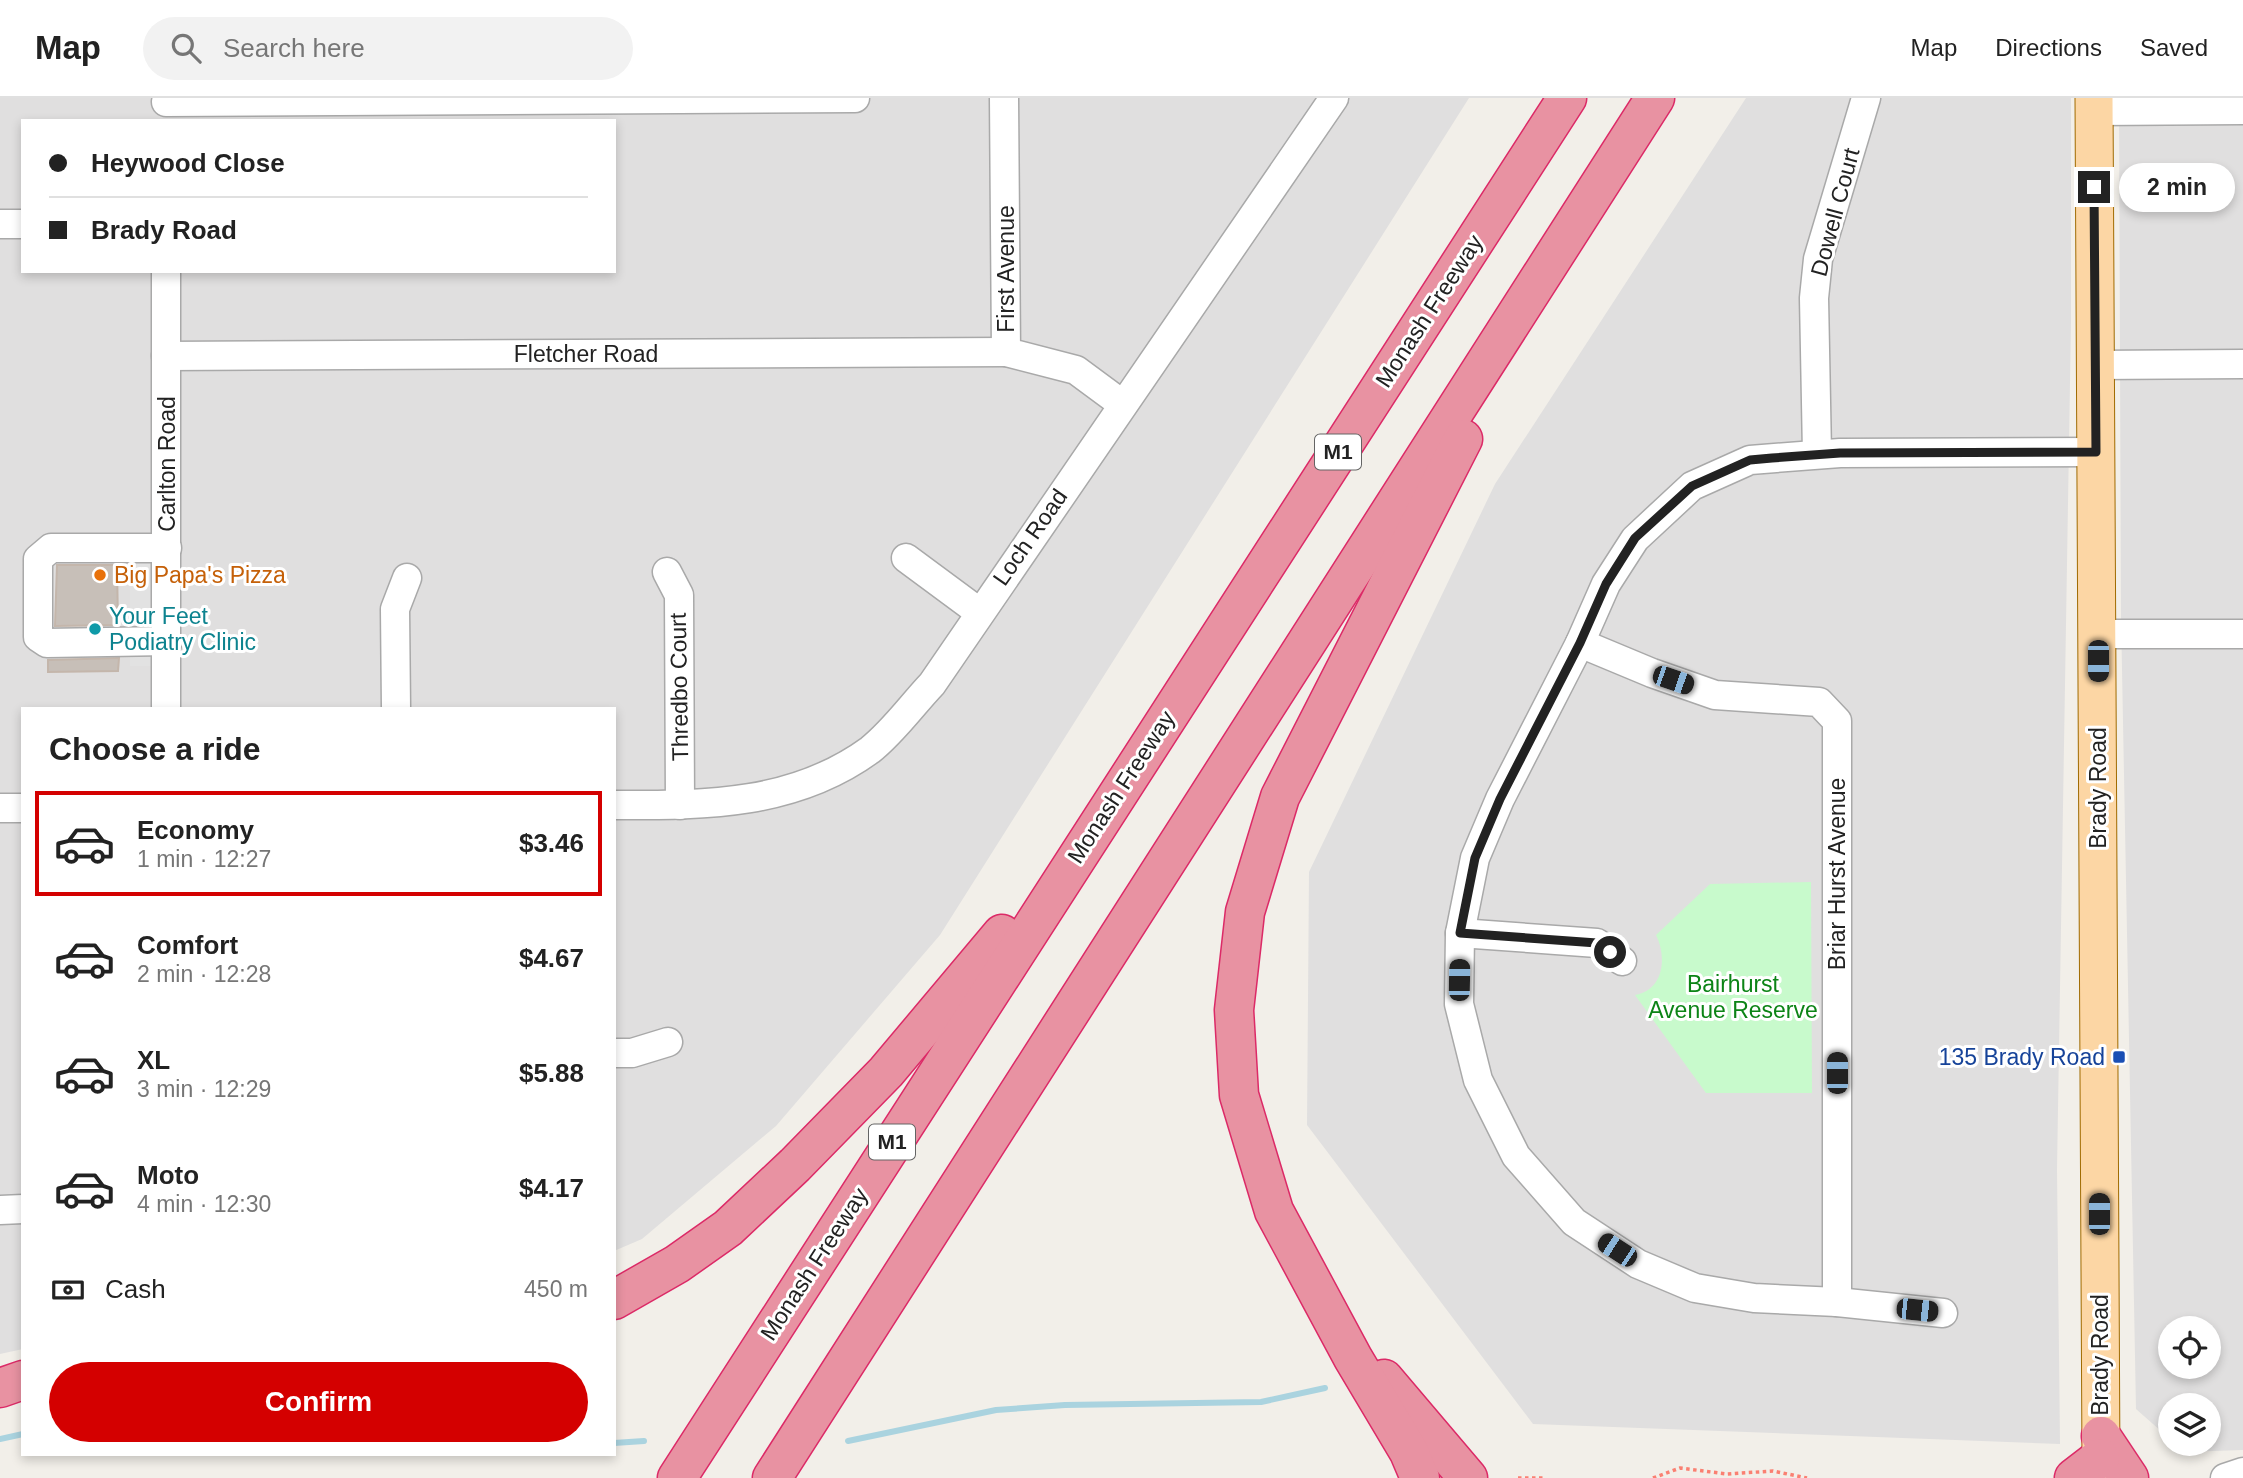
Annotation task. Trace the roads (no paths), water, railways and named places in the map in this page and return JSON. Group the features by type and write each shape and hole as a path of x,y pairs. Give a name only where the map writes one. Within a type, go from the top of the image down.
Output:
{"highway":[{"name":"Monash Freeway","path":"677,1478 1567,98"},
{"path":"772,1478 1655,98"},
{"path":"1420,1478 1409,1452 1353,1358 1274,1211 1239,1095 1234,1010 1245,912 1280,797 1573,225"},
{"path":"616,1299 677,1264 728,1228 795,1164 886,1072 1108,806"},
{"path":"1353,1358 1375,1369 1468,1478"},
{"path":"0,1388 21,1381"},
{"path":"0,1409 21,1404"}],"main road":[{"name":"Brady Road","path":"2094,104 2101,1466"}],"street":[{"path":"165,107 855,98"},
{"name":"First Avenue","path":"1004,98 1006,352 1045,359 1076,370 1122,404"},
{"name":"Loch Road","path":"616,805 680,805 755,800 812,783 870,749 932,684 1334,98"},
{"name":"Dowell Court","path":"1817,454 1814,298 1818,259 1866,98"},
{"path":"2094,104 2243,110"},
{"path":"0,224 21,224"},
{"name":"Carlton Road","path":"166,273 168,706"},
{"name":"Fletcher Road","path":"166,356 1006,352"},
{"path":"2095,365 2243,364"},
{"path":"1943,1313 1837,1302 1754,1298 1695,1288 1638,1264 1574,1222 1517,1156 1478,1080 1459,1004 1460,933 1475,858 1500,799 1580,643 1606,584 1635,538 1692,486 1750,460 1817,454 2096,452"},
{"path":"167,548 51,548 38,559 38,636 47,643 168,641"},
{"path":"906,558 979,612"},
{"name":"Thredbo Court","path":"667,572 678,595 680,805"},
{"path":"396,707 396,609 407,578"},
{"path":"2098,634 2243,634"},
{"name":"Briar Hurst Avenue","path":"1580,643 1652,673 1715,695 1819,702 1837,721 1837,1302"},
{"path":"0,808 21,808"},
{"path":"1460,933 1597,943 1622,961"},
{"path":"616,1053 632,1053 668,1042"},
{"path":"0,1210 21,1209"},
{"path":"2225,1478 2243,1472"}],"waterway":[{"path":"848,1441 996,1410 1065,1405 1261,1402 1325,1388"},
{"path":"0,1439 21,1434"},
{"path":"616,1443 644,1441"}],"place":[{"name":"Big Papa's Pizza","path":"100,575"},
{"name":"Your Feet Podiatry Clinic","path":"95,629"},
{"name":"135 Brady Road","path":"2119,1057"}],"park label":[{"name":"Bairhurst Avenue Reserve","path":"1733,997"}]}
